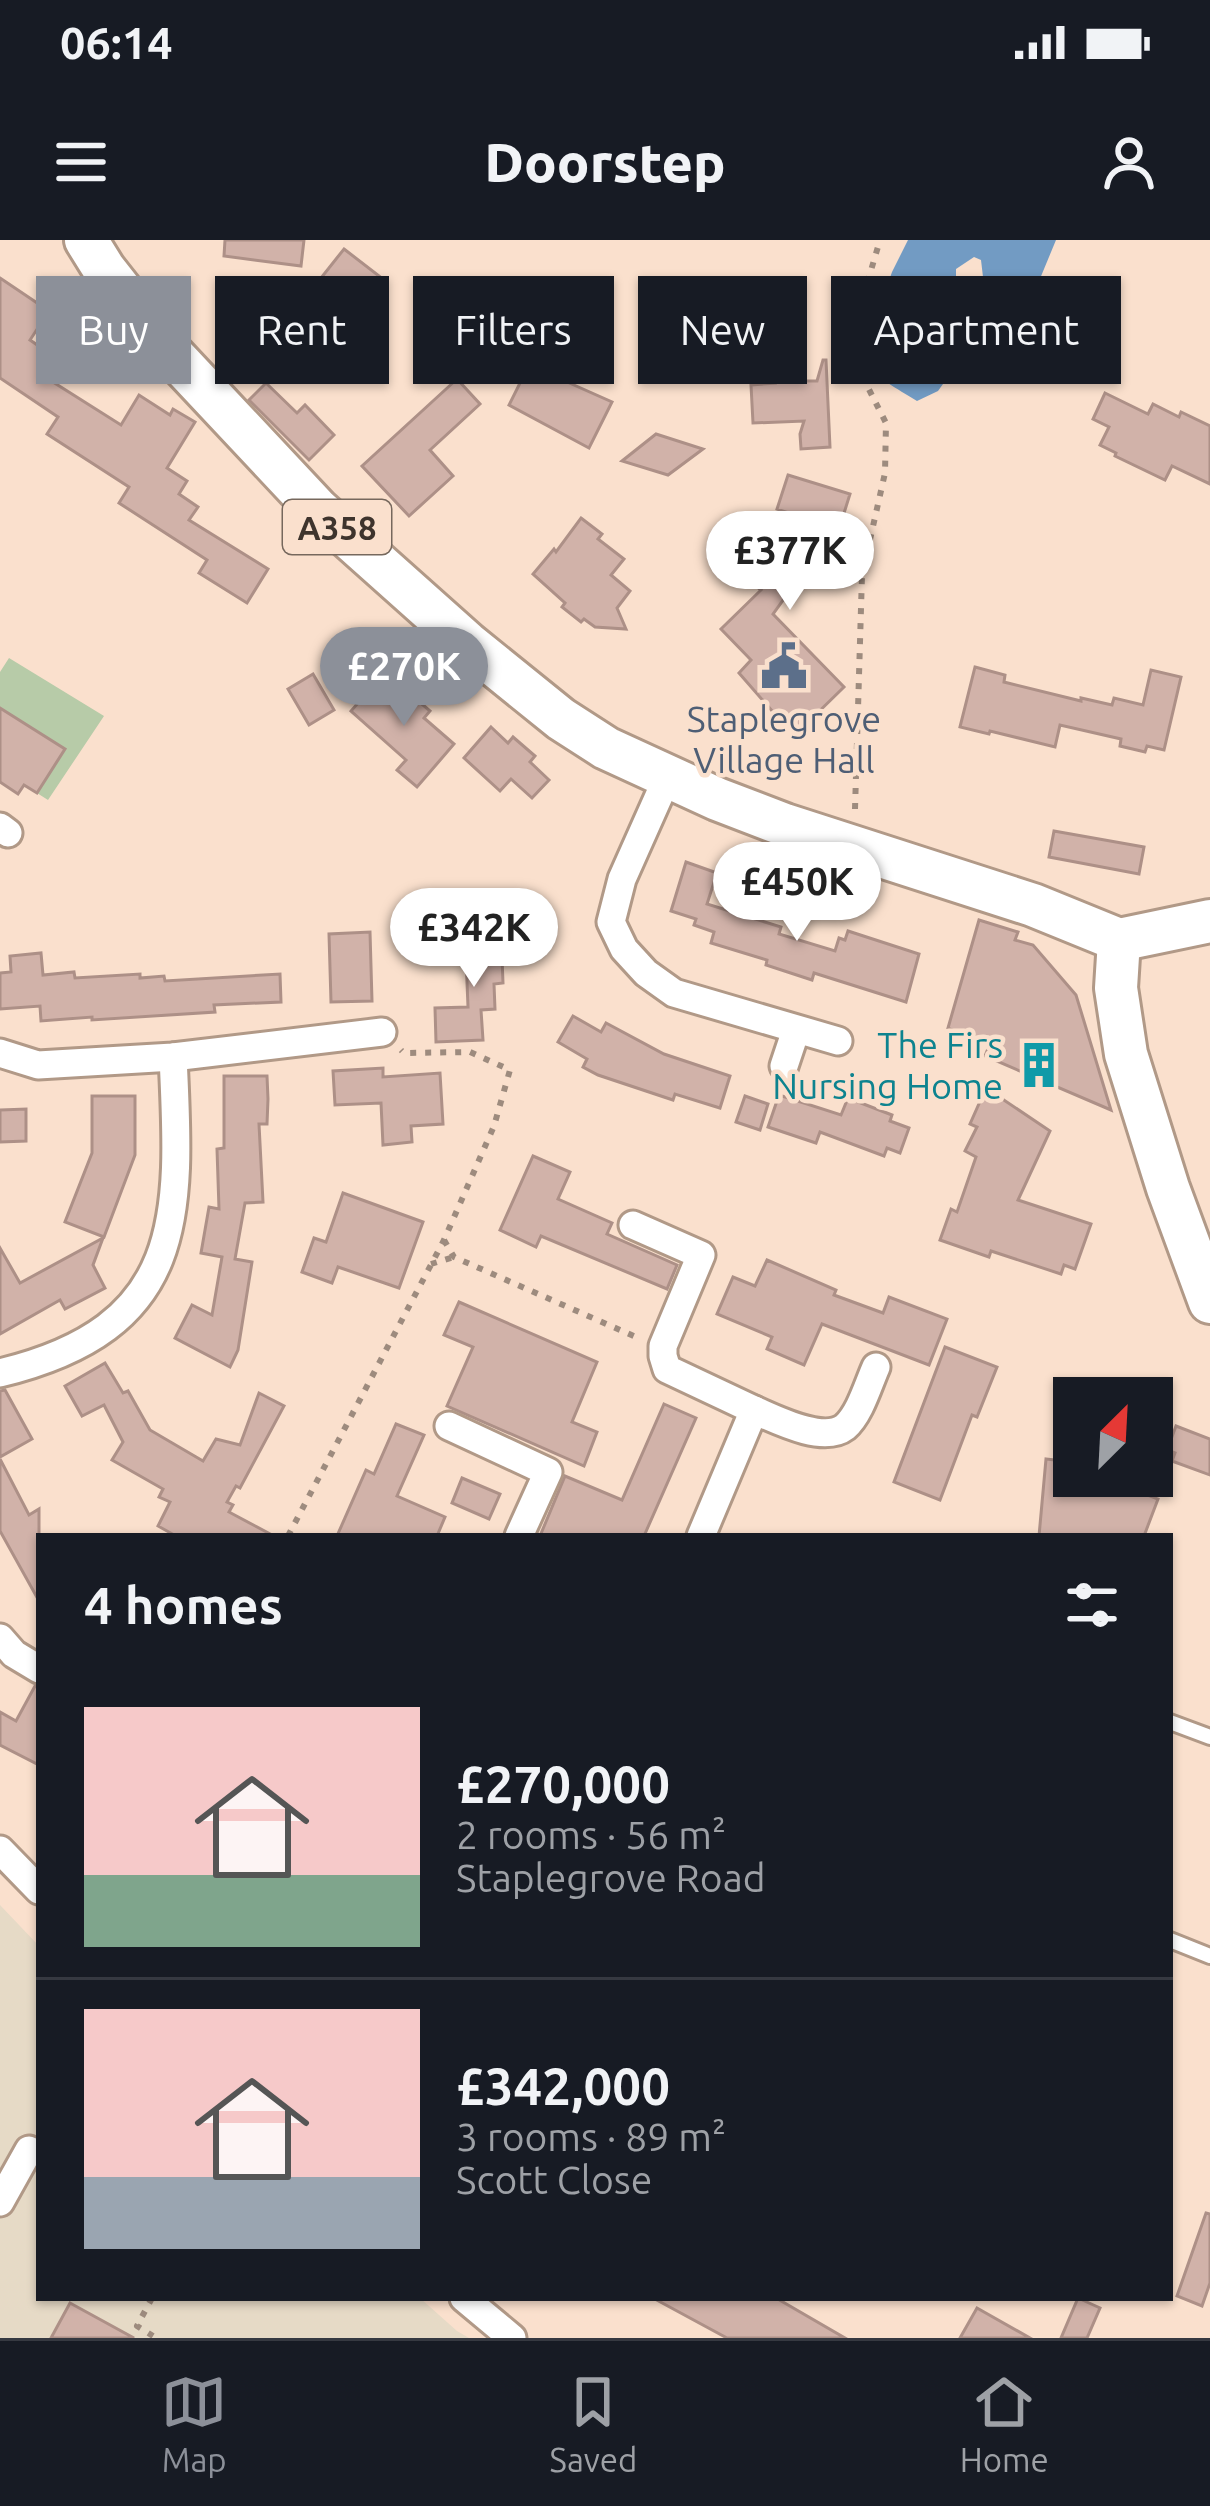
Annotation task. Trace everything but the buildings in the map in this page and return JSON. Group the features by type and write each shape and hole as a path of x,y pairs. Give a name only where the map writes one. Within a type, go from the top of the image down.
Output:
{"main road":[{"name":"A358","path":"86,240 167,349 318,510 467,644 560,719 667,778 785,825 1033,905 1119,940"},
{"path":"1210,921 1119,940 1116,988 1126,1054 1210,1302"}],"street":[{"path":"667,778 622,879 611,922 624,949 646,973 674,992 838,1042"},
{"path":"784,1066 796,1030"},
{"path":"0,1053 38,1065 173,1057 382,1032"},
{"path":"0,1373 76,1346 117,1318 144,1291 161,1256 174,1207 178,1158 173,1057"},
{"path":"634,1225 701,1256 663,1346 667,1369 802,1430 833,1432 846,1426 876,1367"},
{"path":"702,1533 754,1410"},
{"path":"448,1426 548,1472 520,1533"},
{"path":"5,1654 36,1668"},
{"path":"0,1850 36,1887"},
{"path":"0,2202 29,2150"},
{"path":"467,2301 505,2336"}],"lane":[{"path":"1173,1723 1210,1737"},
{"path":"1173,1941 1210,1956"}],"path":[{"path":"849,844 856,798 862,575 885,473 886,439 886,422 853,358 850,340 880,240"},
{"path":"290,1533 444,1240 494,1126 510,1070 470,1052 404,1053 382,1032"},
{"path":"444,1240 454,1257 663,1346"},
{"path":"431,1264 454,1257"},
{"path":"150,2301 137,2326 153,2336"}],"shaded area":[{"path":"0,1905 36,1943 36,2301 423,2301 469,2338 0,2338"}],"green space":[{"path":"9,658 104,716 48,800 37,793 64,749 0,708 0,672"}],"water":[{"path":"908,240 1056,240 1041,276 983,276 981,260 974,257 956,269 956,276 891,276"},
{"path":"891,384 943,384 917,401"}],"place":[{"name":"Staplegrove Village Hall","path":"784,666"},
{"name":"The Firs Nursing Home","path":"1039,1065"}]}
